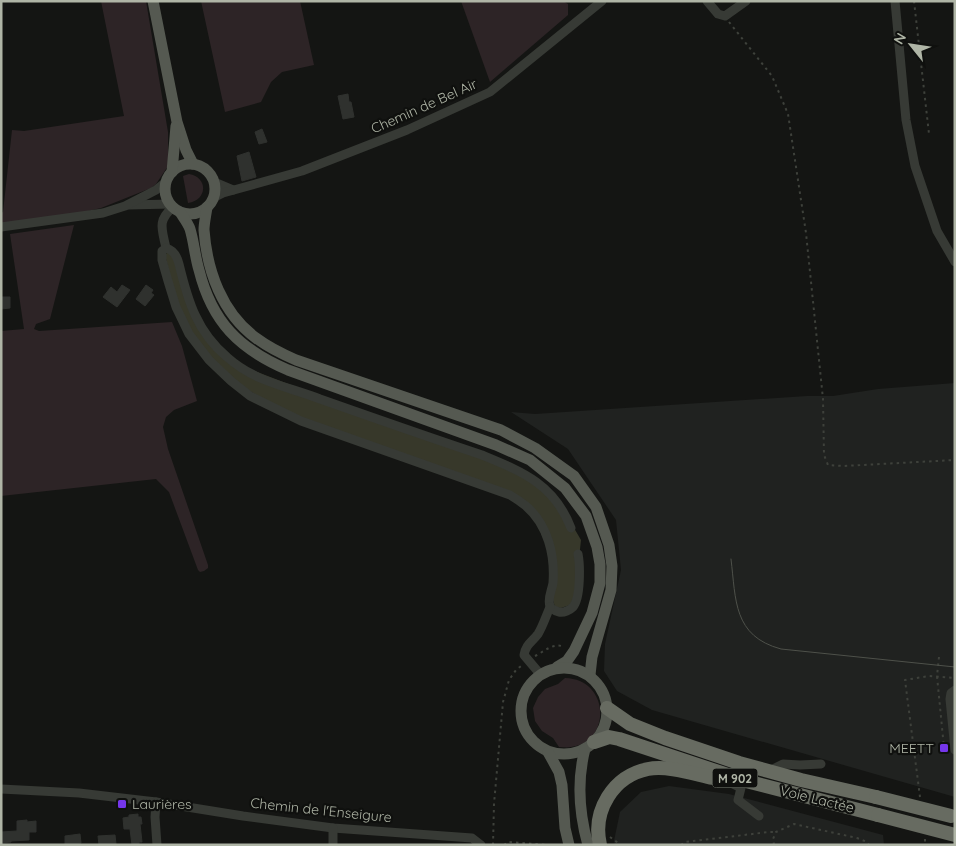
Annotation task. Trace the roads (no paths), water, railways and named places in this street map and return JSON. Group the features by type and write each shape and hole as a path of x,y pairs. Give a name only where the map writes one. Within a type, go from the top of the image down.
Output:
{"highway":[{"name":"Voie Lactée","path":"607,708 630,724 739,763 953,816"},
{"name":"Voie Lactée","path":"590,745 609,737 619,738 746,781 955,835"},
{"path":"603,840 598,822 605,801 615,787 628,776 648,769 667,768 754,789 809,798"}],"main road":[{"path":"153,1 177,122 186,150 193,164"},
{"path":"177,122 170,177 166,193 190,228 196,261 204,288 214,311 227,330 248,348 271,363 496,445 530,460 566,488 586,516 597,547 600,564 600,583 592,613 574,651 567,661 540,674 530,683 523,695 520,709 521,722 527,735 536,745 548,752 560,754 574,753 590,745"},
{"path":"170,177 182,166 193,164 204,168 214,182 215,191 204,229 208,259 216,286 227,307 237,320 255,337 277,352 296,360 501,430 535,448 574,476 596,507 609,545 612,566 611,590 592,658 590,675"},
{"path":"175,208 191,214 197,213 210,203"},
{"path":"557,667 568,667 590,675 604,695 607,708 602,732 590,745 582,761 580,803 588,845"},
{"path":"548,752 559,772 562,785 565,828 569,845"}],"street":[{"name":"Chemin de Bel Air","path":"210,203 223,193 302,171 407,130 490,92 602,1"},
{"path":"707,1 718,14 725,16 746,1"},
{"path":"895,1 906,120 915,166 937,231 955,262"},
{"path":"1,228 103,213 125,206 156,190 170,177"},
{"path":"214,182 233,190"},
{"path":"125,206 175,208"},
{"path":"166,248 161,226 165,214 175,208"},
{"path":"166,248 171,249 175,253 190,304 198,322 218,349 243,370 265,381 311,395 509,466 531,478 545,489 558,503 571,528"},
{"path":"166,248 162,252 162,260 176,307 189,334 209,360 230,381 250,396 301,421 510,495 527,507 546,533 554,566 553,586 549,601 550,607 544,624 525,648 524,655 540,674"},
{"path":"550,607 558,612 566,612 574,607 579,582 580,564 578,554"},
{"path":"955,690 951,693 950,699 955,750"},
{"path":"769,771 783,764 821,764"},
{"path":"733,784 741,788 738,800 759,816"},
{"name":"Chemin de l'Enseigure","path":"1,788 79,793 156,802 333,828 472,838 481,845"},
{"path":"156,802 157,845"},
{"path":"333,828 333,845"}],"tram line":[{"path":"731,559 736,602 740,614 745,626 765,643 781,649 955,667"}],"place":[{"name":"MEETT","path":"944,748"},
{"name":"Laurières","path":"122,804"}]}
